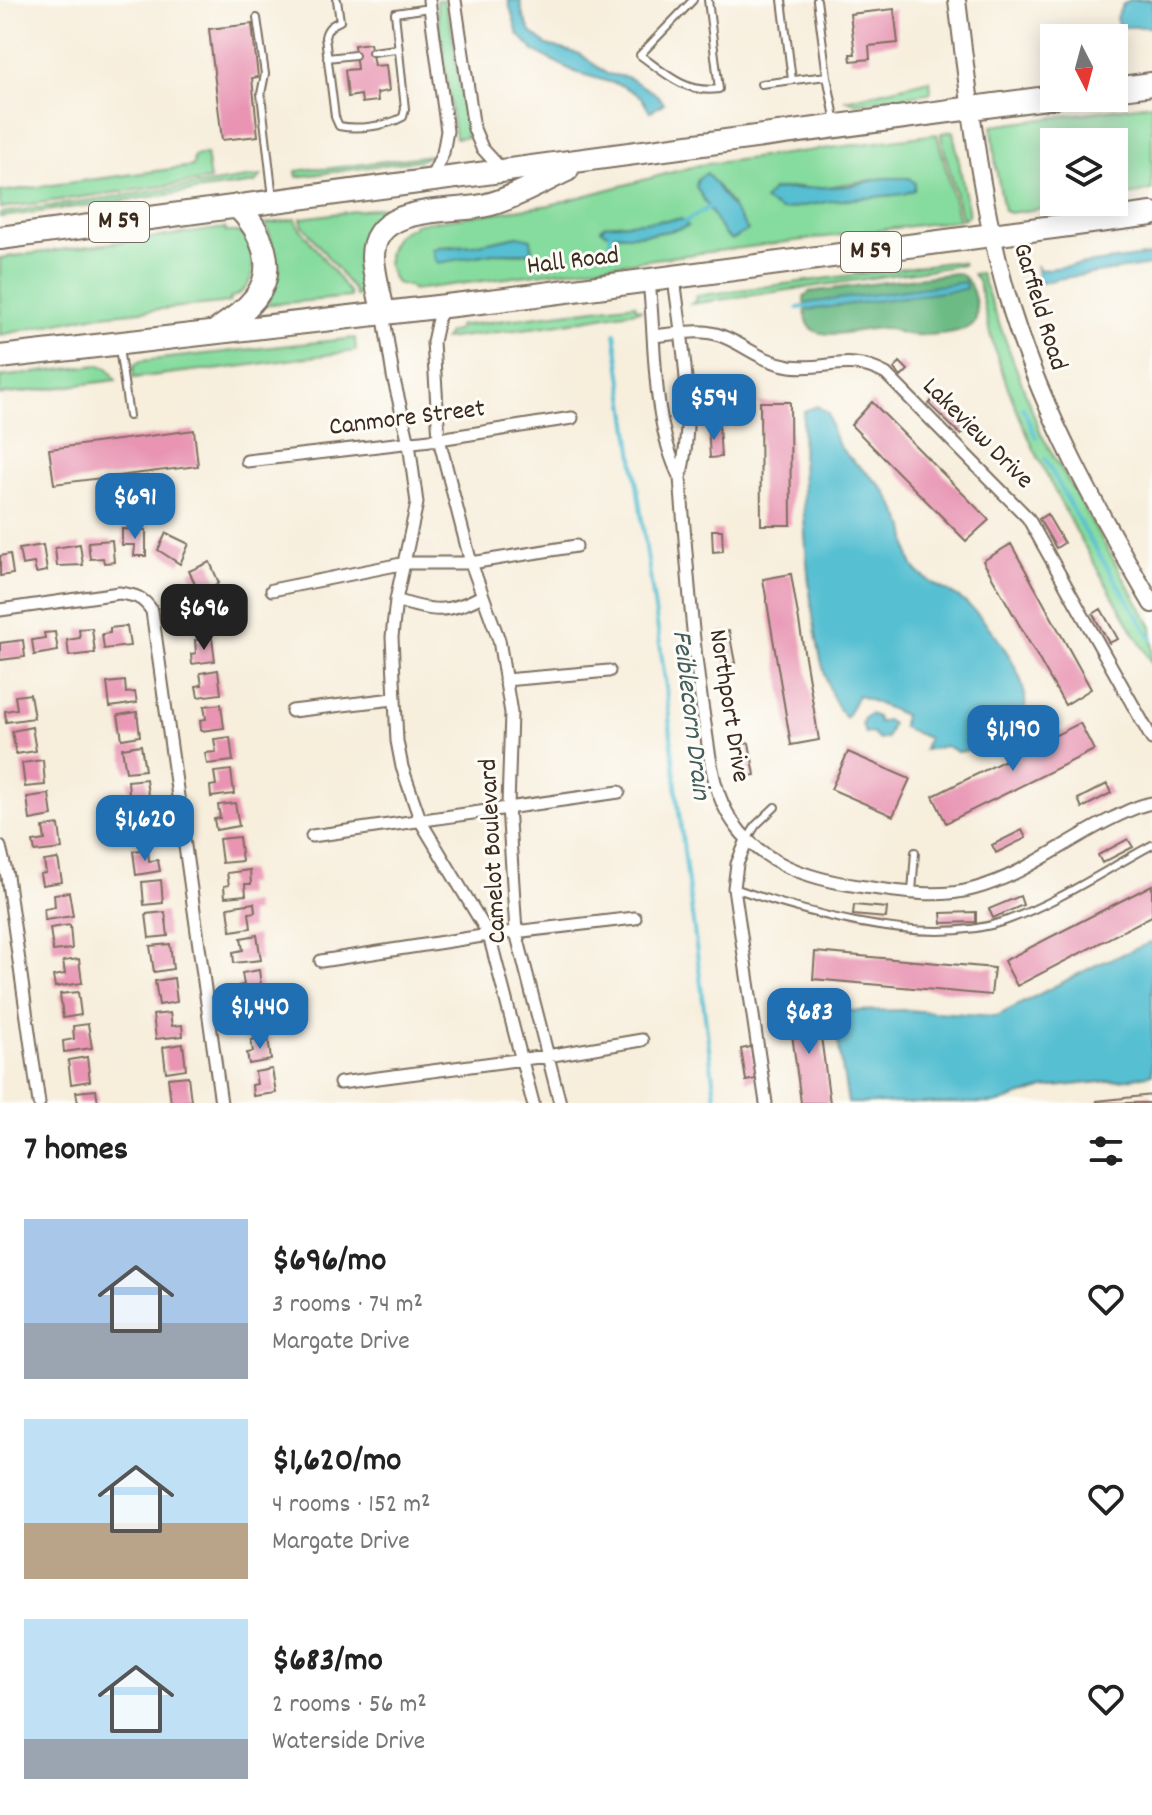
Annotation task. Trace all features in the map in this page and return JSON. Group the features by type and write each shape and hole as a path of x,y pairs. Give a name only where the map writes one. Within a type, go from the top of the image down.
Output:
{"highway":[{"path":"1128,87 1152,84"},
{"name":"M 59","path":"0,238 1040,99"},
{"path":"383,312 373,258 379,235 395,219 486,206 590,160"},
{"path":"216,331 253,300 263,285 266,270 262,241 248,217 237,206"},
{"name":"Hall Road","path":"0,357 674,278 1152,214"}],"street":[{"path":"455,0 474,129 482,148 503,171"},
{"name":"Garfield Road","path":"957,0 970,108 992,236 1012,311 1056,428 1098,512 1152,604"},
{"path":"429,4 447,131 443,153 430,181"},
{"name":"Northport Drive","path":"674,278 686,421 686,454 680,478 699,682 713,776 726,811 747,840 764,855 798,872 844,884 912,892 956,892 988,885 1148,803 1152,793"},
{"name":"Northport Drive","path":"649,281 664,431 669,456 680,478"},
{"name":"Camelot Boulevard","path":"445,306 438,319 433,342 439,439 471,563 499,640 511,713 508,806 516,932 560,1103"},
{"name":"Camelot Boulevard","path":"383,312 393,376 409,443 417,503 396,600 392,637 393,699 402,767 421,822 489,935 533,1103"},
{"name":"Lakeview Drive","path":"654,336 713,334 776,363 805,366 848,362 886,374 1028,518 1152,739"},
{"name":"Canmore Street","path":"247,461 409,443 572,418"},
{"path":"272,590 406,563 471,563 576,546"},
{"path":"0,610 119,593 134,594 145,600 152,611 221,1103"},
{"path":"396,600 438,611 466,605 482,596"},
{"path":"505,680 609,671"},
{"path":"292,711 393,699"},
{"path":"312,836 619,792"},
{"path":"747,840 737,864 734,888 766,1103"},
{"path":"0,847 7,876 39,1103"},
{"path":"321,961 489,935 635,918"},
{"path":"340,1083 547,1056 642,1040"}],"lane":[{"path":"337,0 340,21 332,24 325,37 335,117 339,126 348,128 403,117 405,109 396,49 395,13 429,4"},
{"path":"693,0 640,55 679,84 703,91 719,89 708,0"},
{"path":"782,0 792,80"},
{"path":"817,0 837,126"},
{"path":"257,18 265,74 261,94 274,201"},
{"path":"372,52 396,49"},
{"path":"327,58 355,55"},
{"path":"761,84 827,76"},
{"path":"119,343 129,416"},
{"path":"747,840 756,825 775,807"},
{"path":"734,888 825,916 890,926 959,930 991,925 1021,915 1152,845"},
{"path":"912,892 915,852"}],"green space":[{"path":"436,0 443,0 451,26 467,137 455,138"},
{"path":"930,80 929,93 855,103 846,100"},
{"path":"1152,104 1152,190 1128,196 1128,128 1040,128 1040,209 1009,213 1004,210 992,126 1094,112 1128,112 1128,107"},
{"path":"953,131 969,215 962,219 941,133"},
{"path":"937,134 959,220 412,290 396,283 391,275 388,258 393,242 414,224 550,205 699,165","holes":["707,174 732,205 724,234 696,186 698,179","884,178 909,178 893,195 781,210 772,190 814,189","681,219 688,226 656,233 621,235 603,230 605,225","518,236 522,254 493,253 448,261 438,247 474,245"]},
{"path":"206,154 210,180 0,208 0,192 193,166 194,156"},
{"path":"431,155 420,160 297,177 296,171 325,169"},
{"path":"261,176 255,183 0,217 0,213"},
{"path":"401,205 401,208 386,213 369,230 365,253 369,293 355,296 302,224 301,218"},
{"path":"296,219 350,297 263,305 272,242 266,224"},
{"path":"225,228 226,232 238,232 249,240 253,266 249,282 239,294 230,298 230,302 92,316 0,335 0,258"},
{"path":"950,262 963,265 691,304 696,300 695,296"},
{"path":"955,273 967,280 971,287 977,312 973,324 960,330 921,335 883,328 829,334 815,331 807,320 804,297 809,292"},
{"path":"980,273 1041,434 1152,627 1152,664 1064,510 1025,430 1008,389 978,281 973,274"},
{"path":"635,304 642,310 444,339 448,333 458,330 458,326"},
{"path":"355,338 356,351 133,378 134,365 141,361"},
{"path":"99,365 108,368 116,380 0,395 0,377"}],"water":[{"path":"508,0 520,0 531,32 547,45 580,54 607,74 627,77 656,94 664,103 650,112 641,97 623,86 575,72 534,51 518,34"},
{"path":"1130,0 1152,0 1152,27 1118,24 1116,18 1123,4"},
{"path":"707,173 748,230 732,240 724,234 696,186 698,179"},
{"path":"884,178 909,178 915,183 914,190 904,194 781,210 764,201 772,190 848,186"},
{"path":"681,219 688,226 656,233 629,235 607,233 601,229 605,225"},
{"path":"518,236 531,239 532,249 529,253 493,253 439,263 432,249 474,245"},
{"path":"1152,255 1152,265 1038,284 1037,266 1040,270"},
{"path":"965,282 966,289 808,310 807,303"},
{"path":"817,406 828,413 841,448 891,500 905,528 910,558 915,568 930,582 966,603 988,626 1011,659 1024,694 1025,710 1019,724 1002,737 965,751 957,752 946,746 924,750 928,738 902,727 904,715 858,695 846,718 833,696 822,663 814,622 805,530 803,420 804,411"},
{"path":"870,714 877,717 879,723 886,720 892,724 887,738 879,740 872,733 866,734 862,724"},
{"path":"1152,942 1152,1074 1044,1088 998,1103 848,1103 835,1023 837,1015 843,1011 903,1010 997,1016 1094,966"}],"building":[{"path":"894,9 898,43 869,46 870,59 851,61 850,54 855,54 850,14"},
{"path":"252,24 258,77 252,78 258,136 222,140 209,29"},
{"path":"370,43 374,66 386,65 389,91 377,93 378,101 362,103 361,95 348,97 345,70 357,69 354,45"},
{"path":"900,362 908,370 901,377 894,369"},
{"path":"935,397 967,429 961,435 929,404"},
{"path":"760,402 790,402 791,525 761,525"},
{"path":"872,402 989,520 966,541 851,425"},
{"path":"719,425 721,457 710,458 708,426"},
{"path":"194,430 198,466 54,484 49,449"},
{"path":"1047,514 1064,543 1056,548 1039,519"},
{"path":"122,529 146,530 146,556 134,556 135,545 122,545"},
{"path":"712,530 722,530 723,551 713,552"},
{"path":"166,533 189,544 180,564 158,550"},
{"path":"112,540 114,562 104,563 103,558 90,559 88,542"},
{"path":"80,544 83,565 57,566 55,548"},
{"path":"1011,544 1091,689 1065,705 983,561"},
{"path":"43,545 47,571 36,573 34,563 22,565 19,549"},
{"path":"10,554 13,574 0,576 0,556"},
{"path":"210,562 219,583 199,593 189,571"},
{"path":"791,574 819,740 791,745 763,579"},
{"path":"216,603 219,627 193,630 191,619 202,618 200,605"},
{"path":"1101,609 1118,639 1109,643 1093,614"},
{"path":"127,626 130,646 104,649 102,634 110,633 110,628"},
{"path":"92,628 95,653 69,656 67,640 80,638 79,629"},
{"path":"729,631 735,663 725,665 719,632"},
{"path":"55,632 58,651 34,655 32,640 45,638 44,633"},
{"path":"212,638 215,661 192,664 191,654 196,653 195,640"},
{"path":"23,640 25,657 0,660 0,643"},
{"path":"218,670 221,694 198,697 196,686 202,685 200,673"},
{"path":"125,681 126,693 135,692 137,703 110,707 107,683"},
{"path":"30,694 34,718 6,722 5,711 17,709 15,696"},
{"path":"221,704 224,728 201,731 200,720 206,719 204,706"},
{"path":"137,712 140,736 122,739 118,715"},
{"path":"1080,723 1094,750 946,823 933,796"},
{"path":"32,727 36,751 16,754 12,731"},
{"path":"230,737 233,761 207,764 205,753 216,752 214,739"},
{"path":"749,743 755,775 745,777 739,745"},
{"path":"141,745 145,770 126,772 122,748"},
{"path":"848,752 910,779 893,816 831,789"},
{"path":"43,760 45,785 25,787 22,763"},
{"path":"231,770 234,794 211,797 210,786 216,785 214,772"},
{"path":"146,779 149,803 130,805 128,781"},
{"path":"1107,784 1111,793 1082,808 1078,799"},
{"path":"49,794 52,816 30,820 27,797"},
{"path":"235,803 239,826 216,830 214,819 220,818 218,805"},
{"path":"150,811 154,836 135,839 132,814"},
{"path":"59,825 62,849 35,852 33,842 45,840 43,827"},
{"path":"1022,830 1026,838 996,853 992,845"},
{"path":"239,837 242,861 222,863 219,839"},
{"path":"1128,839 1133,847 1102,863 1098,855"},
{"path":"148,849 149,861 158,860 160,871 136,875 133,851"},
{"path":"58,859 62,882 42,885 40,874 46,873 44,861"},
{"path":"250,870 251,884 245,884 246,895 225,897 224,886 229,885 227,873"},
{"path":"161,880 163,903 144,905 142,882"},
{"path":"1152,885 1152,916 1017,986 1004,961"},
{"path":"69,892 73,916 45,920 44,909 55,907 54,894"},
{"path":"1020,896 1023,905 993,918 989,909"},
{"path":"254,903 255,912 249,913 251,928 231,931 228,907"},
{"path":"854,905 887,908 886,918 853,915"},
{"path":"165,912 168,936 149,938 146,914"},
{"path":"976,912 976,922 942,923 941,913"},
{"path":"70,925 72,949 53,951 50,928"},
{"path":"257,935 261,960 234,963 233,952 243,950 241,938"},
{"path":"170,944 173,969 154,972 150,946"},
{"path":"815,952 994,968 991,995 813,979"},
{"path":"79,959 82,983 55,987 53,976 65,974 63,961"},
{"path":"259,970 262,993 240,997 238,986 244,985 242,973"},
{"path":"174,978 177,1002 159,1005 155,981"},
{"path":"78,992 81,1015 63,1018 60,994"},
{"path":"269,1003 271,1012 264,1013 266,1029 247,1031 243,1007"},
{"path":"817,1007 830,1103 801,1103 789,1011"},
{"path":"170,1013 172,1026 182,1025 183,1036 156,1039 153,1015"},
{"path":"88,1024 92,1048 64,1052 63,1041 74,1039 73,1026"},
{"path":"268,1037 271,1060 249,1064 247,1053 253,1052 251,1040"},
{"path":"183,1044 186,1069 166,1072 163,1047"},
{"path":"751,1047 756,1079 746,1081 741,1049"},
{"path":"87,1057 90,1081 71,1084 68,1060"},
{"path":"272,1069 276,1093 253,1096 252,1085 257,1084 255,1072"},
{"path":"188,1076 191,1101 171,1103 168,1078"},
{"path":"96,1090 98,1103 78,1103 76,1092"},
{"path":"1152,1095 1152,1103 1097,1103 1097,1101"}],"waterway":[{"name":"Feiblecorn Drain","path":"683,223 713,205"},
{"name":"Feiblecorn Drain","path":"609,252 611,230"},
{"path":"798,308 812,306"},
{"name":"Feiblecorn Drain","path":"615,333 665,679 716,1103"},
{"path":"1023,408 1036,437"},
{"path":"1045,459 1084,530 1152,639"}]}
